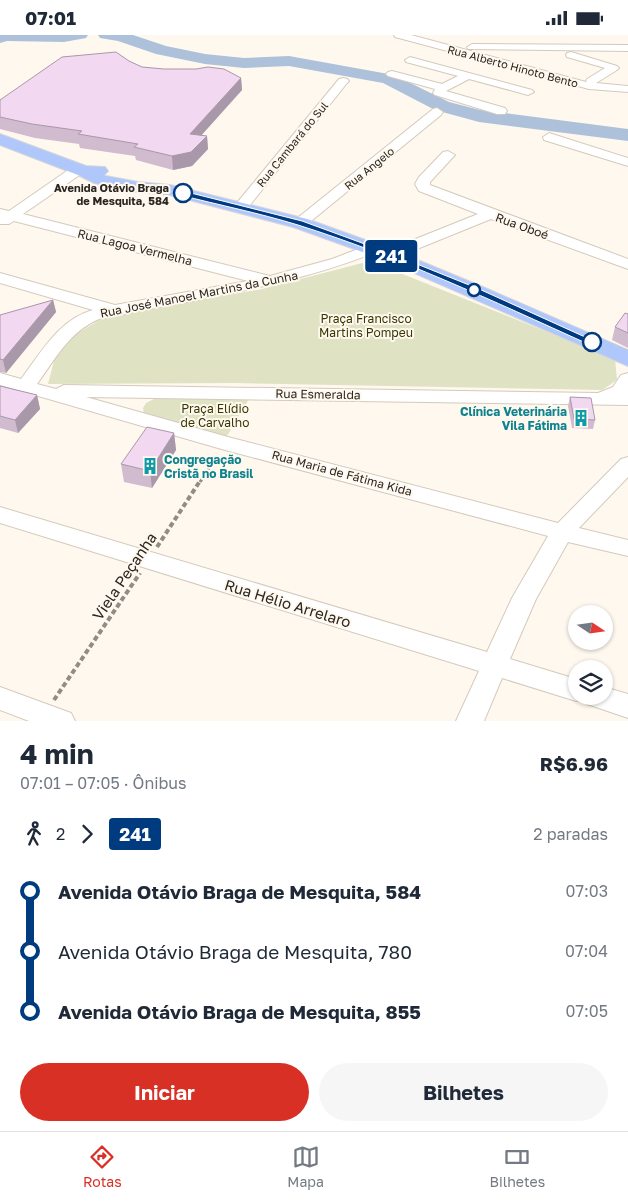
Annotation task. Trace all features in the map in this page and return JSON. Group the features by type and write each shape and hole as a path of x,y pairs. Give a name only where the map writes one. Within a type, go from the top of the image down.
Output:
{"main road":[{"path":"0,139 82,170 89,177 149,190 170,190 300,223 380,252 476,291 624,361"}],"street":[{"name":"Rua Alberto Hinoto Bento","path":"399,35 443,44 467,53 489,53 531,71 595,87 628,89"},
{"path":"424,35 443,44 489,53 628,48"},
{"path":"485,35 489,53"},
{"path":"489,53 439,91 442,94 501,111"},
{"path":"531,71 562,55 570,55 613,68 591,81"},
{"path":"410,60 528,92"},
{"path":"392,74 443,88"},
{"name":"Rua Cambará do Sul","path":"241,207 343,81"},
{"name":"Rua Angelo","path":"300,223 437,112"},
{"path":"548,137 628,162"},
{"path":"448,155 424,180 422,184 424,188 491,214"},
{"path":"4,218 82,170"},
{"name":"Rua Oboé","path":"380,252 491,214 628,264"},
{"name":"Rua Lagoa Vermelha","path":"4,218 271,281"},
{"name":"Rua José Manoel Martins da Cunha","path":"32,388 66,331 78,322 114,310 271,281 380,252"},
{"path":"0,278 114,310"},
{"name":"Rua Maria de Fátima Kida","path":"0,379 225,443 562,533 628,547"},
{"name":"Rua Esmeralda","path":"599,398 618,393 623,389 628,379"},
{"name":"Rua Esmeralda","path":"32,388 162,392 628,399"},
{"path":"149,422 142,413 141,408 144,401 162,392"},
{"path":"470,721 524,598 562,533 628,464"},
{"name":"Rua Hélio Arrelaro","path":"0,515 568,688"},
{"path":"0,698 52,718"},
{"path":"613,701 628,706"}],"path":[{"name":"Viela Peçanha","path":"52,718 225,443"}],"green space":[{"name":"Praça Francisco Martins Pompeu","path":"370,261 615,359 617,380 602,390 234,383 48,384 54,361 71,337 103,318 262,289"},
{"name":"Praça Elídio de Carvalho","path":"252,394 224,441 144,414 143,408 146,403 162,395"}],"building":[{"path":"116,52 142,67 196,69 208,67 224,69 241,78 190,134 207,136 191,152 172,156 134,147 138,144 78,134 82,131 32,124 0,117 0,100 62,57"},
{"path":"53,300 3,360 0,359 0,315"},
{"path":"625,313 628,314 628,333 615,327"},
{"path":"0,386 37,395 15,420 0,416"},
{"path":"570,397 591,398 595,420 574,419"},
{"path":"147,427 174,433 150,471 121,464"}],"waterway":[{"path":"0,38 6,36 64,37 80,35"},
{"path":"106,35 120,36 162,50 205,59 244,63 289,61 388,79 442,106 479,116 628,135"}],"bus line":[{"name":"241","path":"183,193 300,223 389,255 592,342"}],"place":[{"name":"Avenida Otávio Braga de Mesquita, 584","path":"183,193"},
{"name":"Clínica Veterinária Vila Fátima","path":"581,418"},
{"name":"Congregação Cristã no Brasil","path":"150,466"}]}
